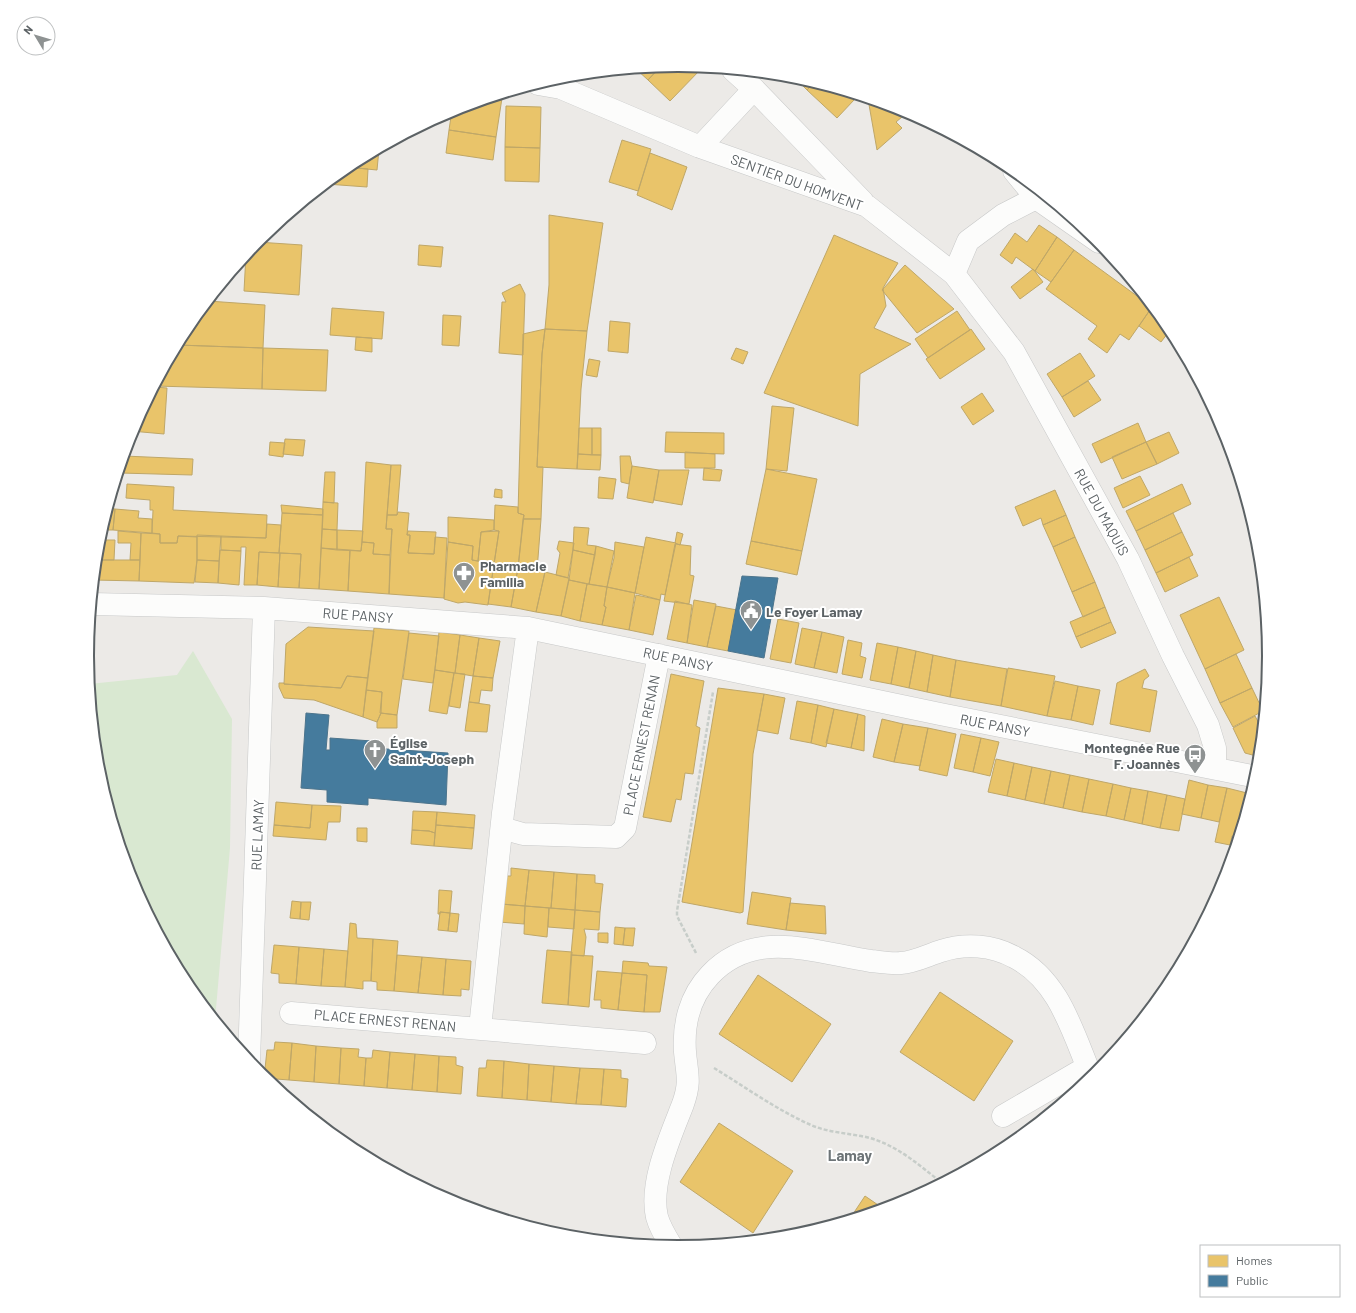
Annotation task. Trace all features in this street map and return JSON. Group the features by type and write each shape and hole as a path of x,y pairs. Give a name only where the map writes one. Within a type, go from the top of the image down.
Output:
{"street":[{"path":"739,75 754,89 867,206"},
{"name":"SENTIER DU HOMVENT","path":"551,86 561,88 700,147 867,206 954,274"},
{"path":"700,147 754,89"},
{"path":"1029,190 1036,198 1062,216"},
{"path":"954,274 968,241 1003,215 1036,198"},
{"name":"RUE DU MAQUIS","path":"954,274 1014,352 1128,559 1173,656 1208,724 1215,748 1215,767"},
{"name":"RUE PANSY","path":"96,604 264,608 528,628 940,714 1215,767 1250,775"},
{"name":"RUE LAMAY","path":"249,1053 264,608"},
{"path":"480,1028 502,828 528,628"},
{"name":"PLACE ERNEST RENAN","path":"502,828 523,834 616,837 625,828 659,655"},
{"path":"668,1241 657,1217 656,1193 662,1162 686,1094 689,1080 685,1048 688,1013 693,999 709,976 723,964 736,956 771,946 785,946 864,960 901,963 916,961 954,948 970,946 986,947 1014,957 1027,965 1049,986 1064,1012 1089,1072"},
{"name":"PLACE ERNEST RENAN","path":"291,1013 645,1043"},
{"path":"1003,1116 1085,1075"}],"path":[{"path":"709,976 677,916 676,911 717,667"},
{"path":"685,1048 797,1118 819,1128 862,1136 882,1142 904,1154 938,1180"}],"green space":[{"path":"193,651 232,719 230,848 216,1014 192,981 172,949 138,880 113,808 99,733 95,683 177,675"}],"building: Homes":[{"path":"640,73 655,73 648,80"},
{"path":"655,73 698,73 670,101 648,80"},
{"path":"803,86 810,87 807,90"},
{"path":"810,87 854,100 837,118 807,90"},
{"path":"502,100 496,137 449,130 451,117"},
{"path":"869,104 903,116 896,122 902,128 877,150"},
{"path":"506,106 541,107 540,148 505,147"},
{"path":"449,130 496,137 493,160 446,153"},
{"path":"622,140 651,149 638,191 609,182"},
{"path":"505,147 540,148 539,182 505,181"},
{"path":"650,153 687,167 672,210 637,195"},
{"path":"378,155 377,170 358,168"},
{"path":"358,168 368,169 367,187 334,185"},
{"path":"549,215 603,223 587,331 545,329 549,285"},
{"path":"1039,225 1057,237 1035,271 1016,257 1012,264 1000,255 1015,233 1027,242"},
{"path":"834,235 898,263 883,288 886,306 874,328 911,344 860,374 858,426 764,393"},
{"path":"1057,237 1074,250 1051,282 1035,271"},
{"path":"265,243 302,245 299,295 244,291 245,264"},
{"path":"419,245 443,247 441,267 418,265"},
{"path":"1074,250 1139,298 1149,311 1129,340 1120,334 1107,353 1088,339 1097,326 1046,289"},
{"path":"905,265 954,309 917,333 882,290"},
{"path":"1033,269 1043,282 1020,299 1011,287"},
{"path":"520,284 525,294 523,355 499,353 502,302 506,302 502,293"},
{"path":"214,301 265,305 263,348 184,345"},
{"path":"332,308 384,312 382,339 330,335"},
{"path":"957,311 970,330 928,358 915,339"},
{"path":"1149,311 1166,335 1161,342 1139,326"},
{"path":"443,315 461,316 459,346 442,345"},
{"path":"610,321 630,323 628,353 608,351"},
{"path":"545,329 542,354 537,467 543,467 541,519 523,519 524,515 518,513 523,334"},
{"path":"545,329 587,331 581,389 577,469 537,467 542,354"},
{"path":"971,329 985,349 940,379 926,359"},
{"path":"356,337 372,338 372,352 355,350"},
{"path":"184,345 263,348 262,389 160,386"},
{"path":"263,348 328,350 326,391 262,389"},
{"path":"736,348 748,352 743,364 731,359"},
{"path":"1080,353 1095,376 1062,397 1047,374"},
{"path":"589,359 600,361 597,377 586,375"},
{"path":"1088,381 1101,400 1074,417 1062,397"},
{"path":"160,387 167,388 164,434 139,432"},
{"path":"982,393 994,411 973,425 961,407"},
{"path":"772,406 794,408 787,471 766,469"},
{"path":"1138,423 1146,442 1101,463 1092,444"},
{"path":"579,428 592,428 592,455 578,454"},
{"path":"592,428 601,428 601,455 592,455"},
{"path":"666,432 724,433 724,454 665,452"},
{"path":"1169,432 1179,453 1157,464 1146,442"},
{"path":"285,439 305,440 303,456 283,454"},
{"path":"270,442 285,443 283,457 269,455"},
{"path":"1146,442 1157,464 1122,479 1112,457"},
{"path":"685,452 715,454 715,468 685,468"},
{"path":"578,454 601,455 600,470 577,469"},
{"path":"130,456 193,459 192,475 124,473"},
{"path":"620,456 630,456 632,466 629,484 621,482"},
{"path":"366,462 391,465 386,529 392,529 390,555 373,554 374,543 362,542"},
{"path":"391,465 401,465 397,515 387,515"},
{"path":"632,466 659,470 653,503 627,498"},
{"path":"704,468 722,470 720,481 703,480"},
{"path":"766,469 817,479 802,551 751,541"},
{"path":"659,470 689,470 682,505 654,500"},
{"path":"325,472 335,472 334,503 323,502"},
{"path":"1140,476 1150,495 1123,508 1114,488"},
{"path":"599,477 616,479 613,499 598,498"},
{"path":"127,484 174,487 173,510 267,515 266,538 178,536 177,543 160,543 160,534 152,533 153,510 150,510 150,500 126,498"},
{"path":"1182,484 1191,504 1136,531 1126,511"},
{"path":"495,489 502,490 502,498 494,497"},
{"path":"1055,490 1066,515 1043,525 1041,518 1023,526 1015,507"},
{"path":"323,502 338,503 337,530 322,529"},
{"path":"281,505 323,509 323,515 282,513"},
{"path":"495,505 518,507 518,513 524,515 518,568 494,564 499,531 494,530"},
{"path":"112,508 115,509 113,530 108,530"},
{"path":"115,509 139,511 138,518 152,519 152,533 113,530"},
{"path":"398,512 409,513 407,535 410,535 410,539 408,553 434,554 435,537 447,538 444,598 389,594 392,529 386,529 387,515 397,515"},
{"path":"282,513 323,515 319,589 299,588 301,554 279,553"},
{"path":"1173,513 1182,532 1145,550 1136,531"},
{"path":"1066,515 1075,537 1053,547 1043,525"},
{"path":"448,517 494,520 494,530 481,532 478,561 472,560 473,546 448,542"},
{"path":"523,519 541,519 537,571 518,568"},
{"path":"267,524 281,525 279,553 259,552 257,585 244,585 246,547 241,547 241,551 221,550 221,536 266,538"},
{"path":"574,527 589,528 587,545 596,546 595,555 573,550"},
{"path":"322,529 337,530 337,550 321,548"},
{"path":"337,530 363,531 361,551 337,550"},
{"path":"118,531 141,533 140,560 130,560 131,543 118,543"},
{"path":"408,531 436,532 434,554 408,553 410,535 407,535"},
{"path":"499,531 494,564 478,561 481,532"},
{"path":"677,532 683,534 680,545 675,543"},
{"path":"1182,532 1193,555 1156,573 1145,550"},
{"path":"141,533 160,534 160,543 177,543 178,536 197,537 197,560 194,583 139,581"},
{"path":"197,535 221,536 219,561 197,560"},
{"path":"646,537 676,543 665,595 661,594 660,600 635,593"},
{"path":"1075,537 1095,582 1072,592 1053,547"},
{"path":"105,540 115,540 114,560 102,560"},
{"path":"559,541 574,543 568,578 556,575 560,553 557,549"},
{"path":"751,541 802,551 797,575 746,564"},
{"path":"362,542 374,543 373,554 390,555 389,594 348,591 350,550 361,551"},
{"path":"448,542 473,546 472,560 494,564 488,605 465,602 458,603 444,599"},
{"path":"615,542 644,547 635,593 607,587 614,558"},
{"path":"675,544 691,546 690,575 694,576 689,604 664,601"},
{"path":"596,546 614,551 607,587 589,584"},
{"path":"321,548 350,550 348,591 319,589"},
{"path":"220,550 241,551 239,585 218,583"},
{"path":"573,550 595,555 589,584 569,580"},
{"path":"259,552 280,553 278,587 257,585"},
{"path":"280,553 301,554 299,588 278,587"},
{"path":"1189,557 1198,576 1165,592 1156,573"},
{"path":"102,560 140,560 139,581 99,580"},
{"path":"197,560 219,561 218,583 195,582"},
{"path":"494,564 518,568 511,607 488,604"},
{"path":"518,568 545,572 536,612 511,607"},
{"path":"545,572 569,578 561,616 536,612"},
{"path":"569,580 587,584 580,621 561,616"},
{"path":"1095,582 1105,607 1083,617 1072,592"},
{"path":"587,584 607,587 604,606 606,607 602,625 580,621"},
{"path":"607,587 635,593 629,630 602,625 606,607 604,606"},
{"path":"636,595 660,600 653,635 629,630"},
{"path":"1219,597 1244,650 1205,669 1180,615"},
{"path":"694,600 716,604 707,647 687,643"},
{"path":"675,601 692,605 687,643 667,639"},
{"path":"716,606 737,610 728,651 707,647"},
{"path":"1105,607 1111,622 1076,637 1070,622"},
{"path":"778,619 799,623 791,663 770,659"},
{"path":"1111,622 1116,633 1081,648 1076,637"},
{"path":"308,627 374,631 368,678 347,676 341,688 284,684 286,644"},
{"path":"374,628 409,631 397,715 380,713 382,692 366,690"},
{"path":"802,628 822,632 814,668 795,664"},
{"path":"439,632 460,635 455,673 435,670"},
{"path":"822,632 844,637 837,673 814,668"},
{"path":"409,633 439,636 433,683 403,679"},
{"path":"460,635 479,638 473,676 455,673"},
{"path":"479,638 500,641 493,678 473,676"},
{"path":"848,640 862,643 860,656 866,658 862,678 842,674"},
{"path":"877,643 898,647 891,684 870,680"},
{"path":"898,647 916,651 909,688 891,684"},
{"path":"916,651 933,655 927,692 909,688"},
{"path":"1236,654 1252,688 1220,703 1205,669"},
{"path":"933,655 956,660 950,697 927,692"},
{"path":"956,660 1007,669 1001,706 950,697"},
{"path":"1008,668 1055,676 1047,716 1001,706"},
{"path":"1145,669 1149,676 1144,680 1142,688 1157,691 1150,732 1110,724 1117,683"},
{"path":"435,670 454,673 447,714 429,711"},
{"path":"454,673 465,674 460,708 449,706"},
{"path":"671,674 704,681 696,726 700,728 693,774 685,773 681,800 676,799 671,822 643,817"},
{"path":"347,676 368,678 363,717 314,700 284,698 279,687 279,683 284,683 341,688"},
{"path":"473,676 493,678 492,691 481,690 479,703 469,702"},
{"path":"1055,681 1078,686 1071,720 1047,716"},
{"path":"1078,686 1100,690 1093,725 1071,720"},
{"path":"718,688 764,694 753,754 743,912 740,913 682,902"},
{"path":"1252,688 1260,705 1259,713 1233,727 1220,703"},
{"path":"366,690 382,692 381,713 377,722 363,717"},
{"path":"764,694 785,698 778,734 757,730"},
{"path":"797,701 818,705 811,743 790,739"},
{"path":"469,702 490,705 487,732 465,731"},
{"path":"818,705 834,709 826,747 811,743"},
{"path":"834,709 858,714 851,748 826,743"},
{"path":"381,713 397,715 397,728 377,728 377,722"},
{"path":"858,714 865,716 864,751 851,748"},
{"path":"1255,716 1258,722 1253,755 1245,753 1233,728"},
{"path":"882,719 903,724 894,762 873,757"},
{"path":"903,724 928,728 920,766 894,762"},
{"path":"928,728 956,734 947,776 919,770"},
{"path":"961,734 981,738 973,772 954,768"},
{"path":"981,738 999,742 990,776 973,772"},
{"path":"996,759 1014,763 1007,796 988,792"},
{"path":"1014,763 1032,767 1025,800 1007,796"},
{"path":"1032,767 1051,771 1044,804 1025,800"},
{"path":"1051,771 1070,775 1063,808 1044,804"},
{"path":"1070,775 1089,779 1082,812 1063,808"},
{"path":"1089,779 1113,784 1106,816 1082,812"},
{"path":"1189,780 1208,785 1201,818 1182,814"},
{"path":"1113,784 1131,788 1124,820 1106,816"},
{"path":"1208,785 1227,788 1219,822 1201,818"},
{"path":"1131,788 1148,791 1142,824 1124,820"},
{"path":"1227,788 1246,793 1243,808 1230,845 1215,842"},
{"path":"1148,791 1167,795 1160,828 1142,824"},
{"path":"1167,795 1185,799 1179,831 1160,828"},
{"path":"276,802 312,805 310,828 274,825"},
{"path":"312,805 341,806 340,822 328,822 326,840 273,836 274,825 310,828"},
{"path":"413,811 437,812 435,833 429,831 412,830"},
{"path":"437,812 475,815 474,828 436,825"},
{"path":"436,825 474,828 472,849 434,846"},
{"path":"357,828 367,828 367,842 357,841"},
{"path":"412,830 429,831 435,833 434,846 411,844"},
{"path":"511,868 529,870 525,906 501,904 503,876 511,876"},
{"path":"529,870 554,872 551,908 525,906"},
{"path":"554,872 577,874 575,910 551,908"},
{"path":"577,874 595,875 595,883 603,884 600,912 575,910"},
{"path":"439,890 452,891 450,913 440,912 440,914 438,914"},
{"path":"752,892 791,898 786,930 747,924"},
{"path":"292,901 301,902 300,919 290,918"},
{"path":"301,902 311,902 309,920 300,919"},
{"path":"790,903 825,906 826,934 786,930"},
{"path":"501,904 525,906 524,924 499,922"},
{"path":"525,906 549,908 547,937 524,934"},
{"path":"549,908 575,910 574,929 548,927"},
{"path":"575,910 600,912 599,930 584,929 586,937 584,956 571,955"},
{"path":"440,912 450,913 448,931 438,930"},
{"path":"450,913 459,914 457,932 448,931"},
{"path":"350,923 356,924 357,938 373,939 371,981 363,981 363,989 345,987"},
{"path":"615,927 625,928 623,945 614,944"},
{"path":"625,928 635,928 633,946 623,945"},
{"path":"598,933 608,933 608,943 598,942"},
{"path":"373,939 398,941 394,991 377,990 377,982 371,981"},
{"path":"274,945 299,947 296,984 279,983 279,974 271,973"},
{"path":"299,947 324,949 321,986 296,984"},
{"path":"324,949 348,951 345,987 321,986"},
{"path":"547,950 572,952 568,1005 542,1003"},
{"path":"397,955 422,957 418,993 394,991"},
{"path":"571,955 593,956 589,1007 568,1005"},
{"path":"422,957 446,959 443,995 418,993"},
{"path":"446,959 471,961 469,990 461,989 461,996 443,995"},
{"path":"623,961 648,963 649,966 667,967 660,1012 644,1012 647,975 622,973"},
{"path":"597,971 622,973 618,1010 601,1008 601,1000 594,1000"},
{"path":"622,973 647,975 644,1012 618,1010"},
{"path":"758,975 831,1024 792,1082 719,1034"},
{"path":"940,992 1013,1041 974,1101 900,1052"},
{"path":"275,1042 292,1043 289,1080 275,1079 265,1070 267,1050 274,1050"},
{"path":"292,1043 316,1046 314,1082 289,1080"},
{"path":"316,1046 341,1048 339,1084 314,1082"},
{"path":"341,1048 359,1049 358,1057 366,1058 364,1086 339,1084"},
{"path":"373,1050 390,1052 387,1088 364,1086 366,1058 372,1058"},
{"path":"390,1052 415,1054 412,1090 387,1088"},
{"path":"415,1054 439,1056 437,1092 412,1090"},
{"path":"439,1056 456,1057 456,1065 463,1067 461,1094 437,1092"},
{"path":"487,1060 504,1061 502,1098 477,1096 479,1068 486,1068"},
{"path":"504,1061 529,1064 527,1100 502,1098"},
{"path":"529,1064 554,1066 551,1102 527,1100"},
{"path":"554,1066 580,1068 576,1104 551,1102"},
{"path":"580,1068 604,1069 601,1105 576,1104"},
{"path":"604,1069 621,1070 621,1078 628,1079 626,1107 601,1105"},
{"path":"719,1123 793,1171 753,1233 680,1182"},
{"path":"865,1196 879,1205 866,1210 853,1214"}],"building: Public":[{"name":"Le Foyer Lamay","path":"742,576 778,578 764,658 728,651"},
{"name":"Église Saint-Joseph","path":"306,713 329,715 326,750 330,750 330,738 372,741 371,748 448,753 446,805 368,798 368,805 327,802 327,790 301,788"}],"place":[{"name":"Pharmacie Familia","path":"464,592"},
{"name":"Le Foyer Lamay","path":"751,630"},
{"name":"Église Saint-Joseph","path":"375,770"},
{"name":"Montegnée Rue F. Joannès","path":"1195,774"}],"district":[{"name":"Lamay","path":"850,1155"}]}
